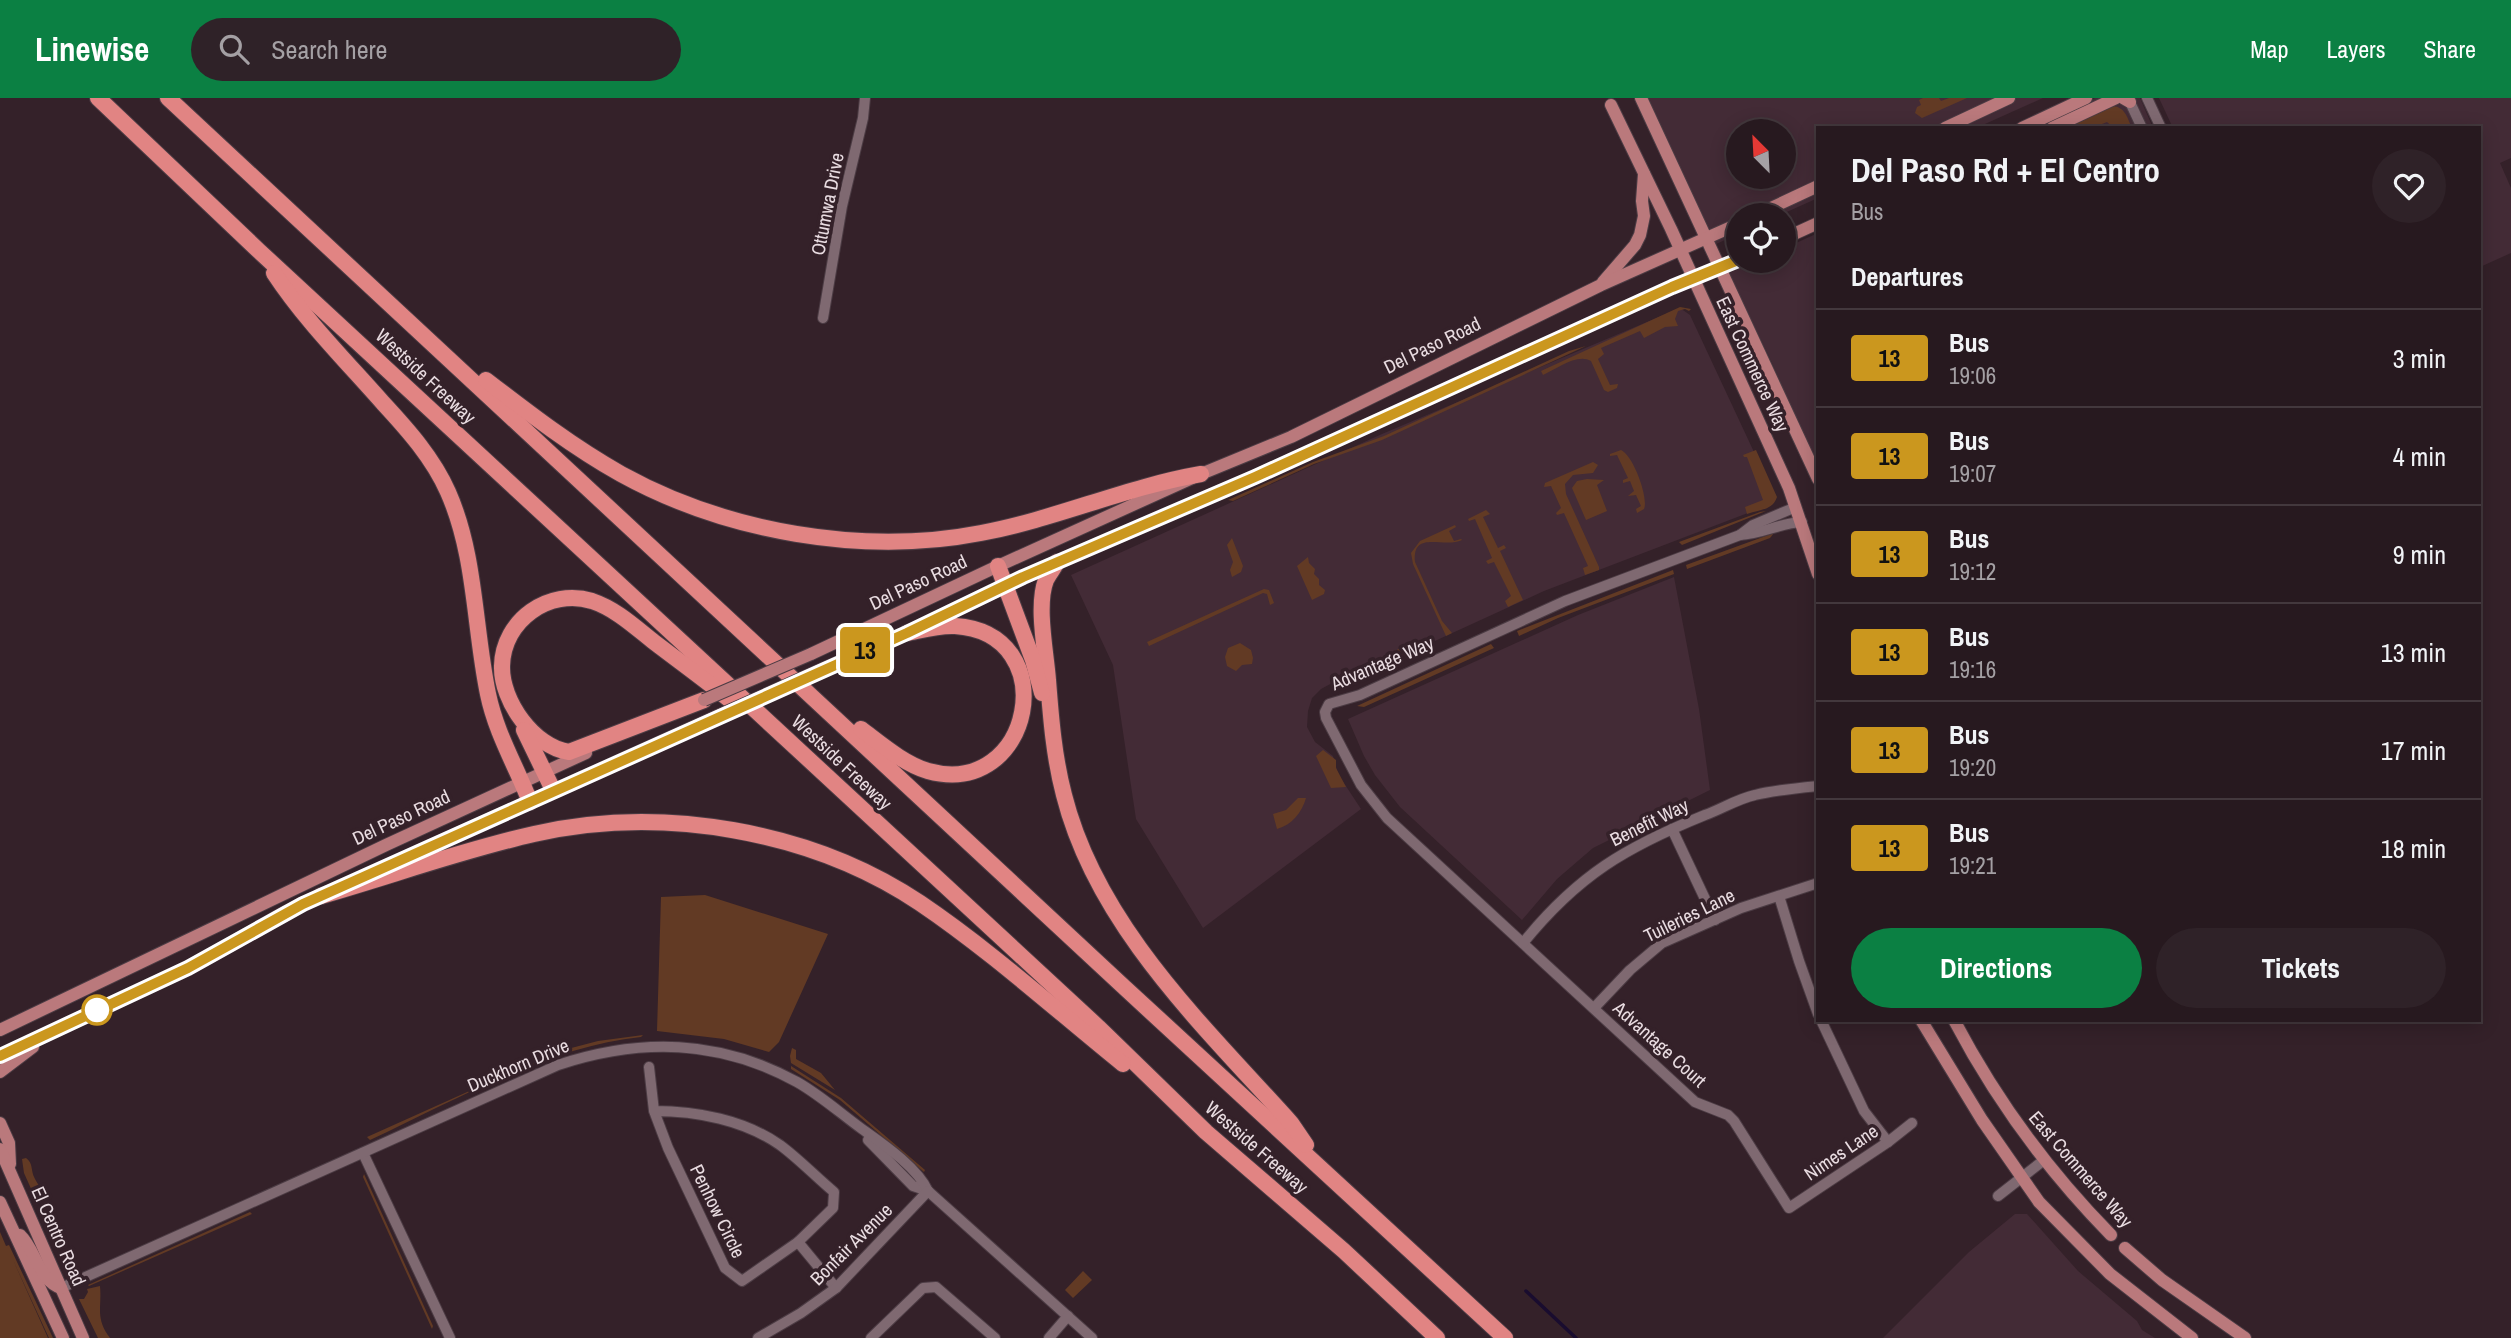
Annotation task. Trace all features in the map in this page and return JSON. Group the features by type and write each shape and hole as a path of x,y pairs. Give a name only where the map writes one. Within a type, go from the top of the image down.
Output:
{"highway":[{"name":"Westside Freeway","path":"98,98 259,251 1098,1027 1206,1132 1345,1251 1437,1338"},
{"name":"Westside Freeway","path":"168,98 1506,1338"},
{"path":"259,251 291,299 421,447 448,491 466,546 488,694 497,728 530,802"},
{"path":"404,316 554,432 622,474 717,514 785,532 852,541 947,539 1018,525 1170,480 1201,474"},
{"path":"1052,733 1042,606 1046,581 1058,562"},
{"path":"998,566 1033,660 1052,733 1064,796 1074,828 1110,906 1146,957 1291,1123 1324,1171"},
{"path":"553,790 509,695 502,668 503,656 514,629 524,617 558,598 578,598 615,611 799,752"},
{"path":"815,698 906,761 928,771 955,774 968,772 992,761 1015,736 1024,711 1024,685 1014,661 990,636 968,628 943,626 907,633"},
{"path":"519,715 525,725 546,745 569,752 704,700"},
{"path":"321,896 534,834 593,825 670,824 773,839 852,867 887,883 918,902 1206,1132"}],"main road":[{"name":"East Commerce Way","path":"1641,98 1816,475"},
{"path":"1949,126 2009,98"},
{"path":"2026,126 2086,98"},
{"path":"2056,126 2116,98"},
{"name":"East Commerce Way","path":"1609,101 1645,172 1796,507 1816,564"},
{"path":"1601,285 1640,235 1643,226 1645,172"},
{"path":"1782,203 1816,187"},
{"path":"1796,233 1816,224"},
{"name":"Del Paso Road","path":"0,1030 545,771 811,654 1201,474 1291,437 1601,285 1726,229"},
{"name":"Del Paso Road","path":"0,1056 188,968 285,912 907,633 1006,585 1255,477 1726,265"},
{"path":"1922,1022 1982,1120 2039,1202 2110,1274 2192,1338"},
{"name":"East Commerce Way","path":"1955,1022 1993,1090 2044,1160 2111,1235"},
{"path":"0,1072 59,1028"},
{"path":"0,1123 9,1143 11,1175"},
{"name":"El Centro Road","path":"0,1149 83,1338"},
{"name":"El Centro Road","path":"0,1202 62,1338"},
{"path":"12,1227 30,1246 49,1283 61,1288"},
{"name":"East Commerce Way","path":"2124,1248 2162,1280 2245,1338"}],"street":[{"name":"Ottumwa Drive","path":"823,318 842,206 863,118 865,98"},
{"path":"2147,98 2160,126"},
{"path":"2127,99 2141,126"},
{"name":"Advantage Way","path":"1740,535 1753,524 1796,507"},
{"name":"Advantage Way","path":"1523,943 1378,807 1361,785 1326,718 1325,712 1329,704 1360,695 1565,601 1740,535 1756,534 1786,523 1802,522"},
{"name":"Benefit Way","path":"1523,943 1583,880 1614,858 1739,800 1766,793 1816,786"},
{"path":"1672,829 1715,920"},
{"name":"Tuileries Lane","path":"1594,1008 1630,970 1662,943 1741,908 1816,884"},
{"path":"1779,896 1816,1010"},
{"name":"Advantage Court","path":"1523,943 1695,1102 1728,1115 1788,1208"},
{"path":"1822,1022 1864,1111 1888,1142"},
{"name":"Duckhorn Drive","path":"61,1288 558,1065 587,1055 638,1046 690,1047 721,1052 751,1061 798,1082 855,1124 879,1153 913,1186 928,1191"},
{"name":"Penhow Circle","path":"649,1067 654,1111 668,1148 719,1257 732,1275 742,1281 798,1242 834,1208 834,1192 779,1145 740,1125 708,1116 682,1111 654,1111"},
{"name":"Nimes Lane","path":"1788,1208 1888,1142 1912,1123"},
{"path":"363,1153 450,1338"},
{"path":"1998,1196 2044,1160"},
{"path":"928,1191 1092,1338"},
{"name":"Bonfair Avenue","path":"758,1338 801,1313 836,1288 928,1191"},
{"name":"East Commerce Way","path":"2111,1235 2124,1248"},
{"path":"798,1242 836,1288"},
{"path":"874,1337 923,1288 936,1287 995,1338"},
{"path":"1049,1338 1068,1316"}],"shaded area":[{"path":"1648,98 2043,98 1980,126 1816,126 1816,199 1796,208 1796,203 1726,203 1726,240 1714,245"},
{"path":"1939,98 1941,101 1967,98 1922,118 1915,113 1921,105 1919,100"},
{"path":"2095,98 2140,98 2152,126 2035,126"},
{"path":"2159,98 2511,98 2511,158 2500,163 2511,188 2511,253 2481,267 2481,126 2172,126"},
{"path":"2116,106 2127,116 2131,126 2112,126 2107,122 2097,126 2069,126"},
{"path":"1816,234 1816,465 1729,273 1796,273 1796,243"},
{"path":"1680,307 1691,309 1678,311 1675,319 1678,326 1665,327 1644,338 1640,331 1601,348 1604,354 1598,359 1610,385 1618,384 1617,388 1608,392 1604,390 1591,361 1585,359 1573,360 1543,375 1541,371"},
{"path":"1680,308 1690,315 1775,497 1774,503 1544,591 1365,673 1359,680 1334,682 1321,689 1312,698 1307,727 1315,742 1333,756 1338,774 1361,809 1203,928 1136,819 1113,665 1071,575 1382,434"},
{"path":"1586,346 1382,440 1314,464 1233,501 1228,500 1313,462 1384,436 1569,351"},
{"path":"1621,450 1635,468 1642,487 1645,504 1644,509 1637,513 1636,509 1641,506 1636,495 1628,496 1634,491 1630,481 1623,483 1623,480 1628,478 1617,455 1610,456"},
{"path":"1756,450 1777,497 1769,507 1747,514 1745,507 1763,500 1747,457 1743,455"},
{"path":"1593,462 1598,465 1593,473 1573,475 1565,484 1566,494 1599,567 1599,570 1585,575 1583,568 1588,566 1564,513 1557,515 1561,508 1551,486 1544,487 1545,483"},
{"path":"1604,480 1597,485 1607,511 1586,520 1572,488 1577,481"},
{"path":"1486,510 1490,514 1483,517 1498,548 1504,545 1506,548 1500,551 1523,600 1508,607 1505,601 1511,596 1494,562 1488,564 1486,561 1492,558 1475,519 1468,519"},
{"path":"1766,511 1682,545 1679,542 1760,512"},
{"path":"1455,525 1456,527 1449,531 1454,541 1462,540 1455,542 1424,543 1415,552 1415,562 1442,621 1452,633 1446,636 1413,564 1411,553 1420,541"},
{"path":"1774,533 1770,538 1687,569 1686,565"},
{"path":"1232,538 1243,566 1241,572 1232,577 1230,570 1233,562 1227,545"},
{"path":"1308,557 1309,563 1315,569 1314,574 1319,579 1319,585 1325,590 1324,594 1312,600 1297,566"},
{"path":"1673,570 1674,574 1558,618 1519,636 1517,631"},
{"path":"1674,577 1699,709 1710,790 1593,848 1557,879 1522,920 1400,807 1375,775 1348,719 1578,615"},
{"path":"1264,589 1269,590 1274,603 1270,605 1267,594 1263,593 1149,646 1147,642"},
{"path":"1413,642 1427,644 1366,673 1360,681 1348,680 1356,670"},
{"path":"1240,643 1251,650 1253,658 1252,664 1242,665 1236,671 1227,666 1225,657 1228,648"},
{"path":"1491,644 1494,648 1364,707 1357,706"},
{"path":"1323,750 1336,760 1336,768 1346,787 1331,788 1316,756"},
{"path":"1298,798 1306,798 1299,813 1292,821 1277,829 1273,814 1286,810"},
{"path":"705,895 828,934 779,1042 769,1052 724,1039 657,1031 661,897"},
{"path":"643,1035 537,1063 469,1092 370,1140 367,1137 556,1052 598,1041"},
{"path":"792,1048 796,1050 796,1059 821,1073 835,1090 791,1063"},
{"path":"791,1066 841,1098 925,1170 924,1172 840,1100 791,1069"},
{"path":"26,1158 43,1194 43,1200 37,1202 24,1173 22,1159"},
{"path":"364,1174 433,1326 432,1329 363,1177"},
{"path":"250,1212 252,1214 88,1285"},
{"path":"2015,1214 2027,1214 2078,1271 2137,1321 2142,1330 2155,1338 1883,1338 1969,1252"},
{"path":"0,1232 6,1246 9,1245 53,1338 49,1338 13,1260 48,1338 0,1338"},
{"path":"1083,1271 1092,1280 1073,1298 1065,1290"},
{"path":"100,1286 102,1325 110,1338 98,1338 79,1299 84,1299 87,1289"}],"waterway":[{"path":"1526,1291 1576,1338"}],"bus line":[{"name":"13","path":"0,1056 188,968 285,912 907,633 1006,585 1255,477 1726,265"}]}
